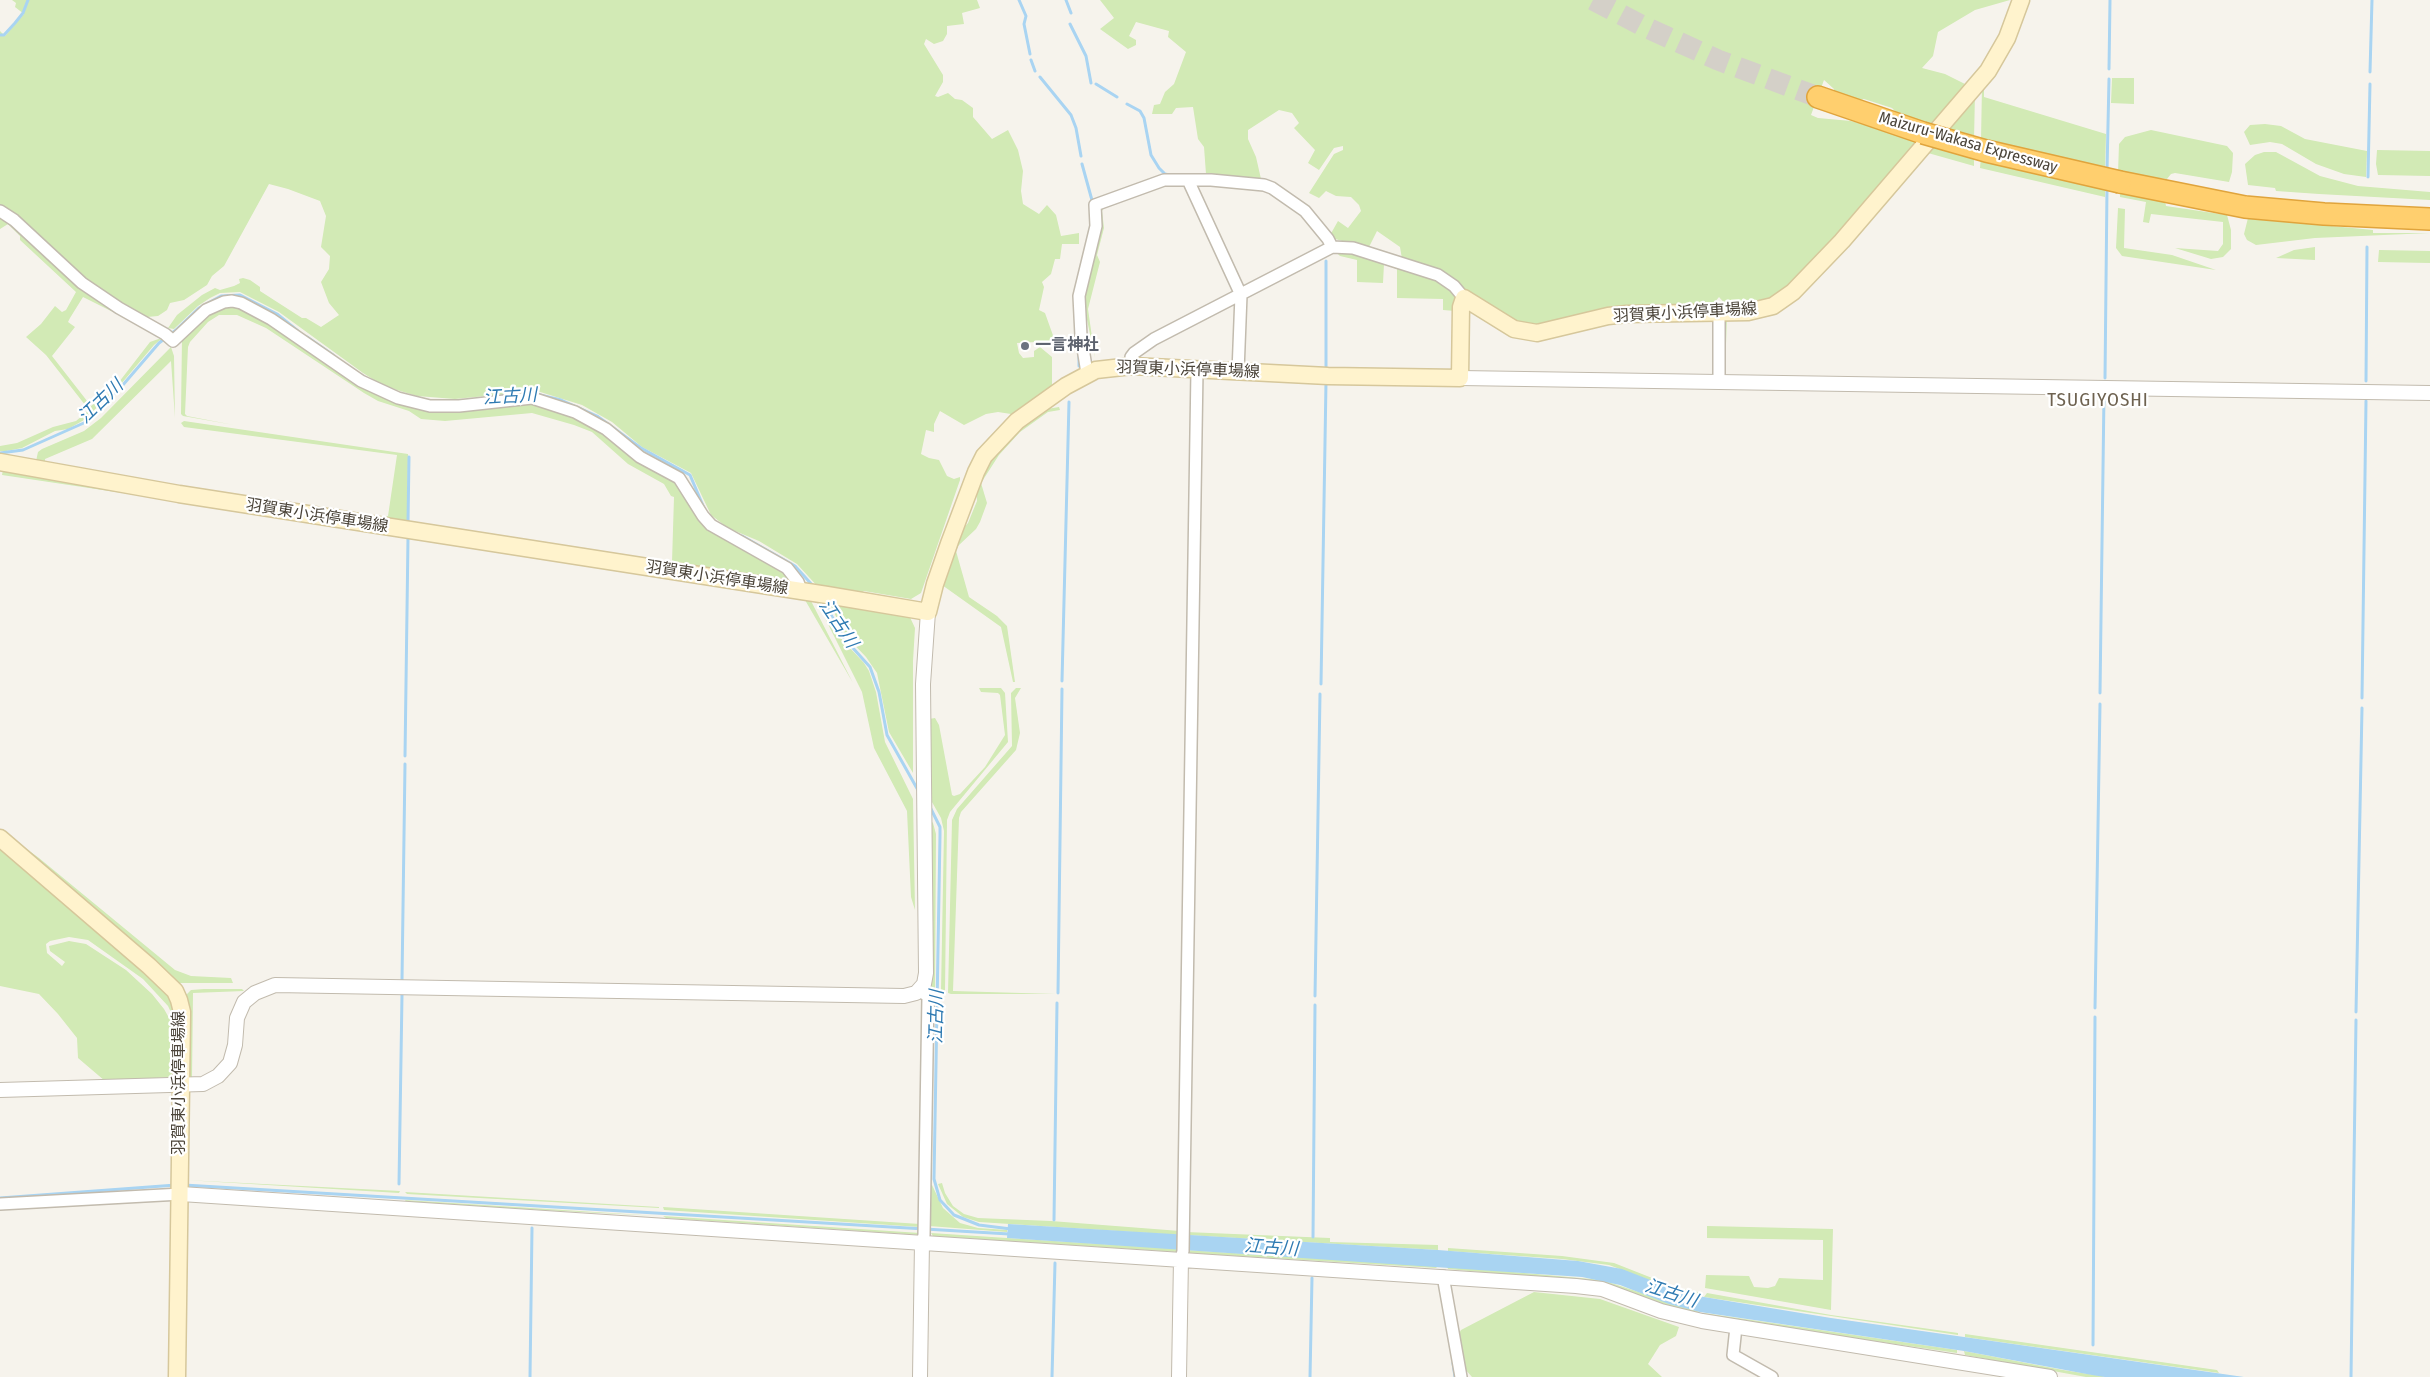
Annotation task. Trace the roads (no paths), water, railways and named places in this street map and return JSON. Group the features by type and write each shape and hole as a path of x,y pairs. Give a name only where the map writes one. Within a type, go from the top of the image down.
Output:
{"highway":[{"name":"Maizuru-Wakasa Expressway","path":"1818,97 1923,133 1986,151 2120,182 2244,206 2324,214 2430,219"},
{"name":"Maizuru-Wakasa Expressway","path":"2120,182 2323,205 2430,210"}],"main road":[{"name":"羽賀東小浜停車場線","path":"1464,298 1514,330 1532,333 1548,332 1595,319 1627,314 1748,312 1762,309 1782,300 1794,292 1842,241 1988,71 2007,38 2022,0"},
{"path":"1460,378 1460,307 1464,298"},
{"name":"羽賀東小浜停車場線","path":"0,462 178,494 928,612 935,584 950,541 984,456 995,442 1018,421 1087,373 1106,368 1132,366 1238,372 1460,378"},
{"name":"羽賀東小浜停車場線","path":"0,838 149,966 175,991 182,1012 178,1377"}],"street":[{"path":"1188,180 1241,295 1238,372"},
{"path":"1087,373 1081,336 1079,296 1096,226 1095,205 1154,182 1188,180 1233,182 1272,188 1305,211 1328,238 1332,247"},
{"path":"0,211 14,220 82,283 119,308 168,336 173,341 206,310 224,302 232,301 242,303 272,319 362,381 398,398 430,406 459,406 532,398 575,412 606,429 640,457 679,478 703,516 711,525 786,568 798,582 814,593"},
{"path":"1132,366 1131,357 1142,347 1332,247 1353,248 1438,276 1454,286 1464,298"},
{"path":"1719,311 1719,381"},
{"path":"1179,1377 1197,370"},
{"path":"1460,378 2430,393"},
{"path":"0,1090 72,1086 182,1086 203,1084 224,1070 233,1055 237,1018 244,1002 255,993 275,985 904,996 919,991 924,984 926,973 923,656 928,612"},
{"path":"919,991 928,996 920,1377"},
{"path":"0,1204 180,1188 924,1234 1443,1276 1602,1290 1661,1311 1736,1327 2050,1377"},
{"path":"1443,1276 1461,1377"},
{"path":"1736,1327 1733,1355 1772,1377"}],"water":[{"path":"1008,1224 1438,1250 1578,1261 1622,1269 1684,1293 1704,1297 1831,1318 2244,1377 2105,1377 1964,1351 1700,1312 1669,1304 1620,1285 1582,1277 1007,1238"}],"waterway":[{"path":"0,35 4,35 15,23 23,13 28,0"},
{"path":"1019,0 1026,16 1024,24 1030,54"},
{"path":"1066,0 1071,13"},
{"path":"2109,69 2110,0"},
{"path":"2370,72 2372,0"},
{"path":"1070,24 1086,56 1091,83"},
{"path":"1031,60 1035,71"},
{"path":"1040,77 1071,115 1076,128 1081,156"},
{"path":"2107,171 2109,79"},
{"path":"1096,84 1117,97"},
{"path":"2368,177 2370,84"},
{"path":"1127,104 1140,111 1144,118 1151,155 1159,168 1165,174 1170,175"},
{"path":"1082,164 1093,204"},
{"path":"2105,378 2107,188"},
{"path":"2366,381 2367,247"},
{"path":"1326,261 1326,366"},
{"name":"江古川","path":"0,453 23,450 86,422 122,386 159,343 199,308 221,296 240,295 277,314 298,331"},
{"name":"江古川","path":"307,337 333,355"},
{"path":"1079,355 1079,366"},
{"path":"1321,684 1326,382"},
{"name":"江古川","path":"502,396 526,393"},
{"name":"江古川","path":"532,393 561,400 597,416 641,448 690,475 704,508"},
{"path":"2100,693 2104,394"},
{"path":"2362,698 2366,401"},
{"path":"1062,681 1069,402"},
{"path":"408,522 409,457"},
{"name":"江古川","path":"742,536 795,566 814,587"},
{"path":"405,756 408,538"},
{"name":"江古川","path":"823,600 843,637 870,667 879,692 887,735 919,792"},
{"path":"1058,993 1062,689"},
{"path":"1315,996 1320,694"},
{"path":"2095,1008 2100,704"},
{"path":"2356,1012 2362,708"},
{"path":"402,980 405,764"},
{"name":"江古川","path":"930,807 940,827 934,1179 940,1200 954,1215 979,1225 1011,1229"},
{"path":"399,1184 402,995"},
{"path":"1054,1220 1057,1003"},
{"path":"1313,1237 1315,1005"},
{"path":"2093,1345 2095,1017"},
{"path":"2351,1377 2356,1020"},
{"path":"0,1198 176,1185"},
{"path":"184,1185 1009,1234"},
{"path":"530,1377 532,1228"},
{"path":"1052,1377 1055,1263"},
{"path":"1310,1377 1312,1278"},
{"path":"1453,1363 1455,1377"}],"tunnel":[{"path":"1593,0 1643,26 1718,60 1818,97"}],"place":[{"name":"一言神社","path":"1025,346"}],"district":[{"name":"TSUGIYOSHI","path":"2098,401"}]}
